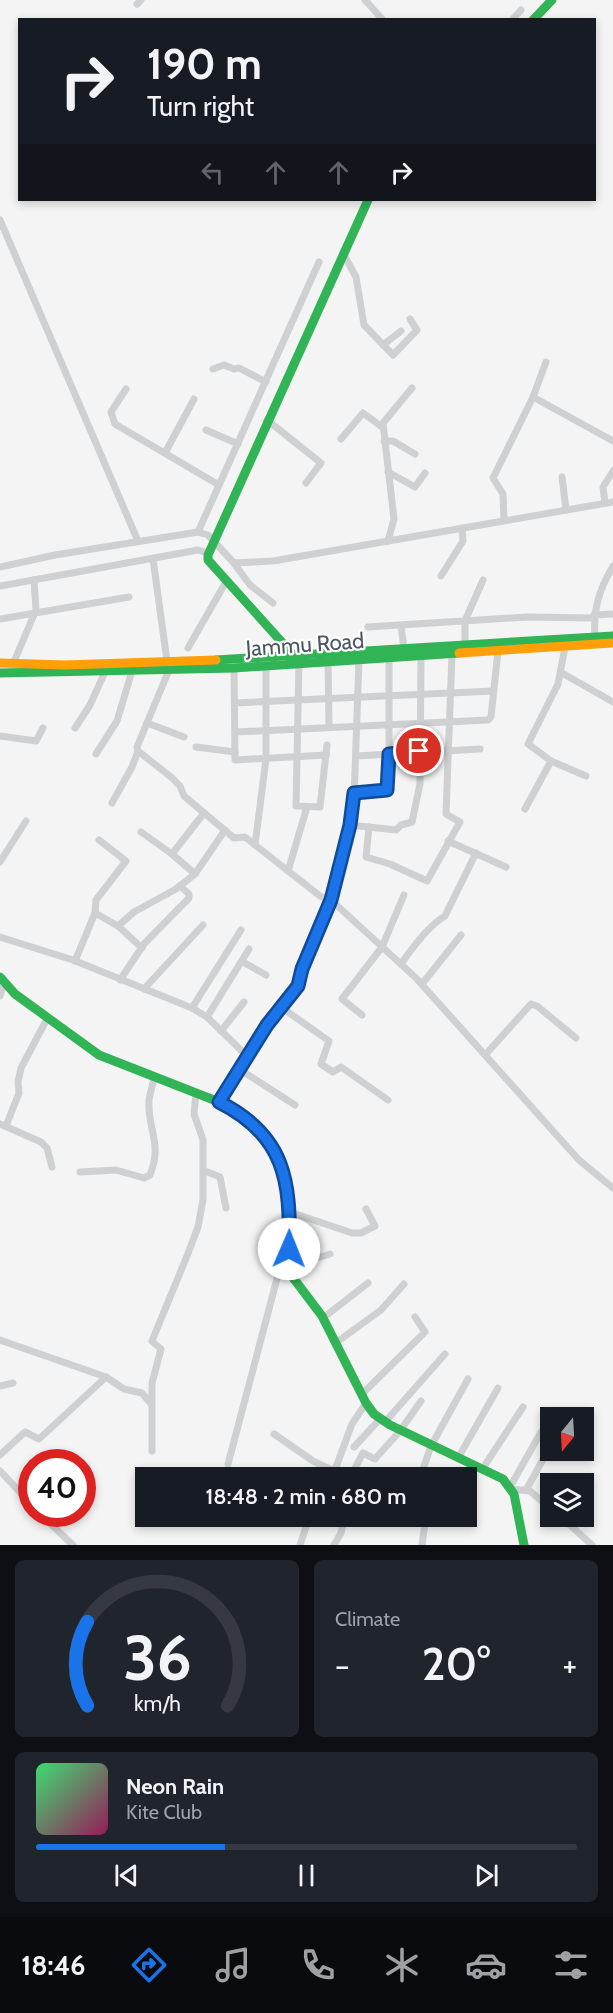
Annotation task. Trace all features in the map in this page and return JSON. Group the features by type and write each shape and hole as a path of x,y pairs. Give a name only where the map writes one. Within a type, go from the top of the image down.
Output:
{"street":[{"path":"364,0 381,18"},
{"path":"535,18 552,0"},
{"path":"514,18 521,10"},
{"path":"0,586 198,550 207,542 267,420 368,201"},
{"path":"0,220 138,541"},
{"path":"343,253 356,277 364,325 392,354 396,354 418,329 410,319"},
{"path":"319,262 219,485 207,542 208,560 295,653 299,662 295,804 320,807 327,745"},
{"path":"383,345 401,331"},
{"path":"504,521 503,494 493,478 533,397 546,362"},
{"path":"213,369 223,364 233,369 239,368 266,382"},
{"path":"388,541 394,519 382,427 383,422 412,388"},
{"path":"126,389 111,412 114,422 219,485"},
{"path":"533,397 613,441"},
{"path":"165,453 194,399"},
{"path":"341,439 363,413 382,427"},
{"path":"267,420 321,463 306,483"},
{"path":"206,430 238,444"},
{"path":"384,441 393,441 415,454"},
{"path":"605,503 603,487 613,471"},
{"path":"388,472 415,488 424,473"},
{"path":"562,477 566,510"},
{"path":"233,562 273,561 613,502"},
{"path":"441,576 463,541 462,528"},
{"path":"0,567 138,541 207,542 233,562 250,585 273,603"},
{"path":"111,803 132,766 168,665 153,559"},
{"path":"595,637 594,619 599,591 613,567"},
{"path":"13,664 34,614 34,580"},
{"path":"188,648 226,580"},
{"path":"465,643 465,626 483,580"},
{"path":"0,619 129,597"},
{"path":"368,627 465,626 594,619 613,614"},
{"path":"401,627 403,643"},
{"path":"0,663 168,665 403,643 465,643 613,636"},
{"name":"Jammu Road","path":"0,673 132,671 168,665 234,668 613,643"},
{"path":"565,646 562,673 528,744 551,761 586,776"},
{"path":"236,732 490,719 498,651"},
{"path":"369,827 366,857 390,864 427,882 460,822 446,814 452,654"},
{"path":"350,825 396,831 401,825 412,822 419,791 421,655"},
{"path":"354,793 388,789 389,658"},
{"path":"219,1102 281,1007 298,986 302,969 331,900 350,825 354,793 359,659"},
{"path":"328,661 329,727"},
{"path":"255,845 266,759 266,665"},
{"path":"234,668 236,760 326,755"},
{"path":"96,754 117,721 132,671"},
{"path":"75,728 90,705 105,672"},
{"path":"562,673 613,702"},
{"path":"235,703 493,691"},
{"path":"147,723 184,737"},
{"path":"0,736 36,741 43,728"},
{"path":"196,747 235,752"},
{"path":"356,756 480,749"},
{"path":"138,751 180,786 184,796 234,838 244,836 320,896 331,900 422,984 587,1168 613,1188"},
{"path":"525,809 551,761"},
{"path":"288,871 307,807"},
{"path":"172,854 204,813"},
{"path":"0,862 26,821"},
{"path":"117,927 134,912 180,886 195,874 225,830"},
{"path":"141,832 195,874"},
{"path":"75,961 95,913 96,900 126,861 99,840"},
{"path":"448,841 506,867"},
{"path":"400,964 421,936 429,933 436,921 445,916 476,853"},
{"path":"120,980 142,948 189,898 189,894 180,886"},
{"path":"362,1015 342,999 382,947 404,895"},
{"path":"95,913 117,927 142,948"},
{"path":"144,989 203,925"},
{"path":"192,1008 241,930"},
{"path":"422,984 461,934"},
{"path":"0,937 75,961 192,1008 207,1017 248,1056"},
{"path":"207,1017 249,949"},
{"path":"243,962 266,975"},
{"path":"0,996 2,980"},
{"path":"2,980 47,1019 99,1055 219,1102 256,1126 280,1161 286,1177 290,1212 289,1267 294,1281 323,1318 364,1399 383,1420 400,1431 503,1479 511,1488 524,1545"},
{"path":"221,1031 244,1002"},
{"path":"485,1055 531,1004 537,1006 576,1038"},
{"path":"281,1007 329,1041 321,1064 333,1072 341,1067 388,1100"},
{"path":"47,1019 21,1068 18,1082 19,1093 3,1125 28,1134 46,1146 52,1167"},
{"path":"239,1069 295,1105"},
{"path":"80,1172 116,1170 144,1178 148,1177 156,1155 156,1138 149,1100 154,1077"},
{"path":"152,1451 153,1374 161,1349 153,1343 153,1336 198,1227 205,1171 203,1140 194,1114 196,1093"},
{"path":"205,1171 220,1177 226,1208"},
{"path":"290,1212 339,1229 361,1233 376,1225 366,1209"},
{"path":"228,1464 277,1277 289,1267 330,1254"},
{"path":"323,1318 368,1283"},
{"path":"336,1342 381,1310 404,1284"},
{"path":"336,1467 364,1399 425,1332 415,1317"},
{"path":"0,1340 106,1377 124,1389 142,1393 151,1404"},
{"path":"354,1447 383,1420 445,1354"},
{"path":"0,1455 24,1432 39,1439 106,1377"},
{"path":"424,1467 431,1446 468,1379"},
{"path":"0,1386 13,1383"},
{"path":"458,1458 498,1388"},
{"path":"356,1467 363,1453 374,1460 400,1431 422,1401"},
{"path":"483,1468 523,1407"},
{"path":"274,1434 322,1467"},
{"path":"511,1488 540,1434"},
{"path":"526,1490 542,1461"},
{"path":"0,1471 18,1490"},
{"path":"511,1488 526,1490 540,1500"},
{"path":"53,1527 73,1545"},
{"path":"300,1545 307,1527"},
{"path":"334,1545 342,1527"},
{"path":"422,1545 424,1527"},
{"path":"572,1527 592,1545"}],"traffic: fast":[{"path":"535,18 552,0"},
{"path":"297,659 208,560 208,555 368,201"},
{"path":"216,660 613,636"},
{"path":"0,673 234,668 459,653"},
{"path":"0,977 15,994 99,1055 219,1102 256,1126 280,1161 286,1177 290,1212 291,1275 322,1316 366,1403 374,1414 390,1425 503,1479 514,1494 524,1545"}],"traffic: slow":[{"path":"459,653 613,643"},
{"path":"0,663 65,665 216,660"}],"route":[{"path":"289,1249 290,1212 286,1177 280,1161 256,1126 219,1102 267,1025 298,986 302,969 331,900 330,894 350,825 354,793 387,790 389,788 389,754 419,751"}]}
